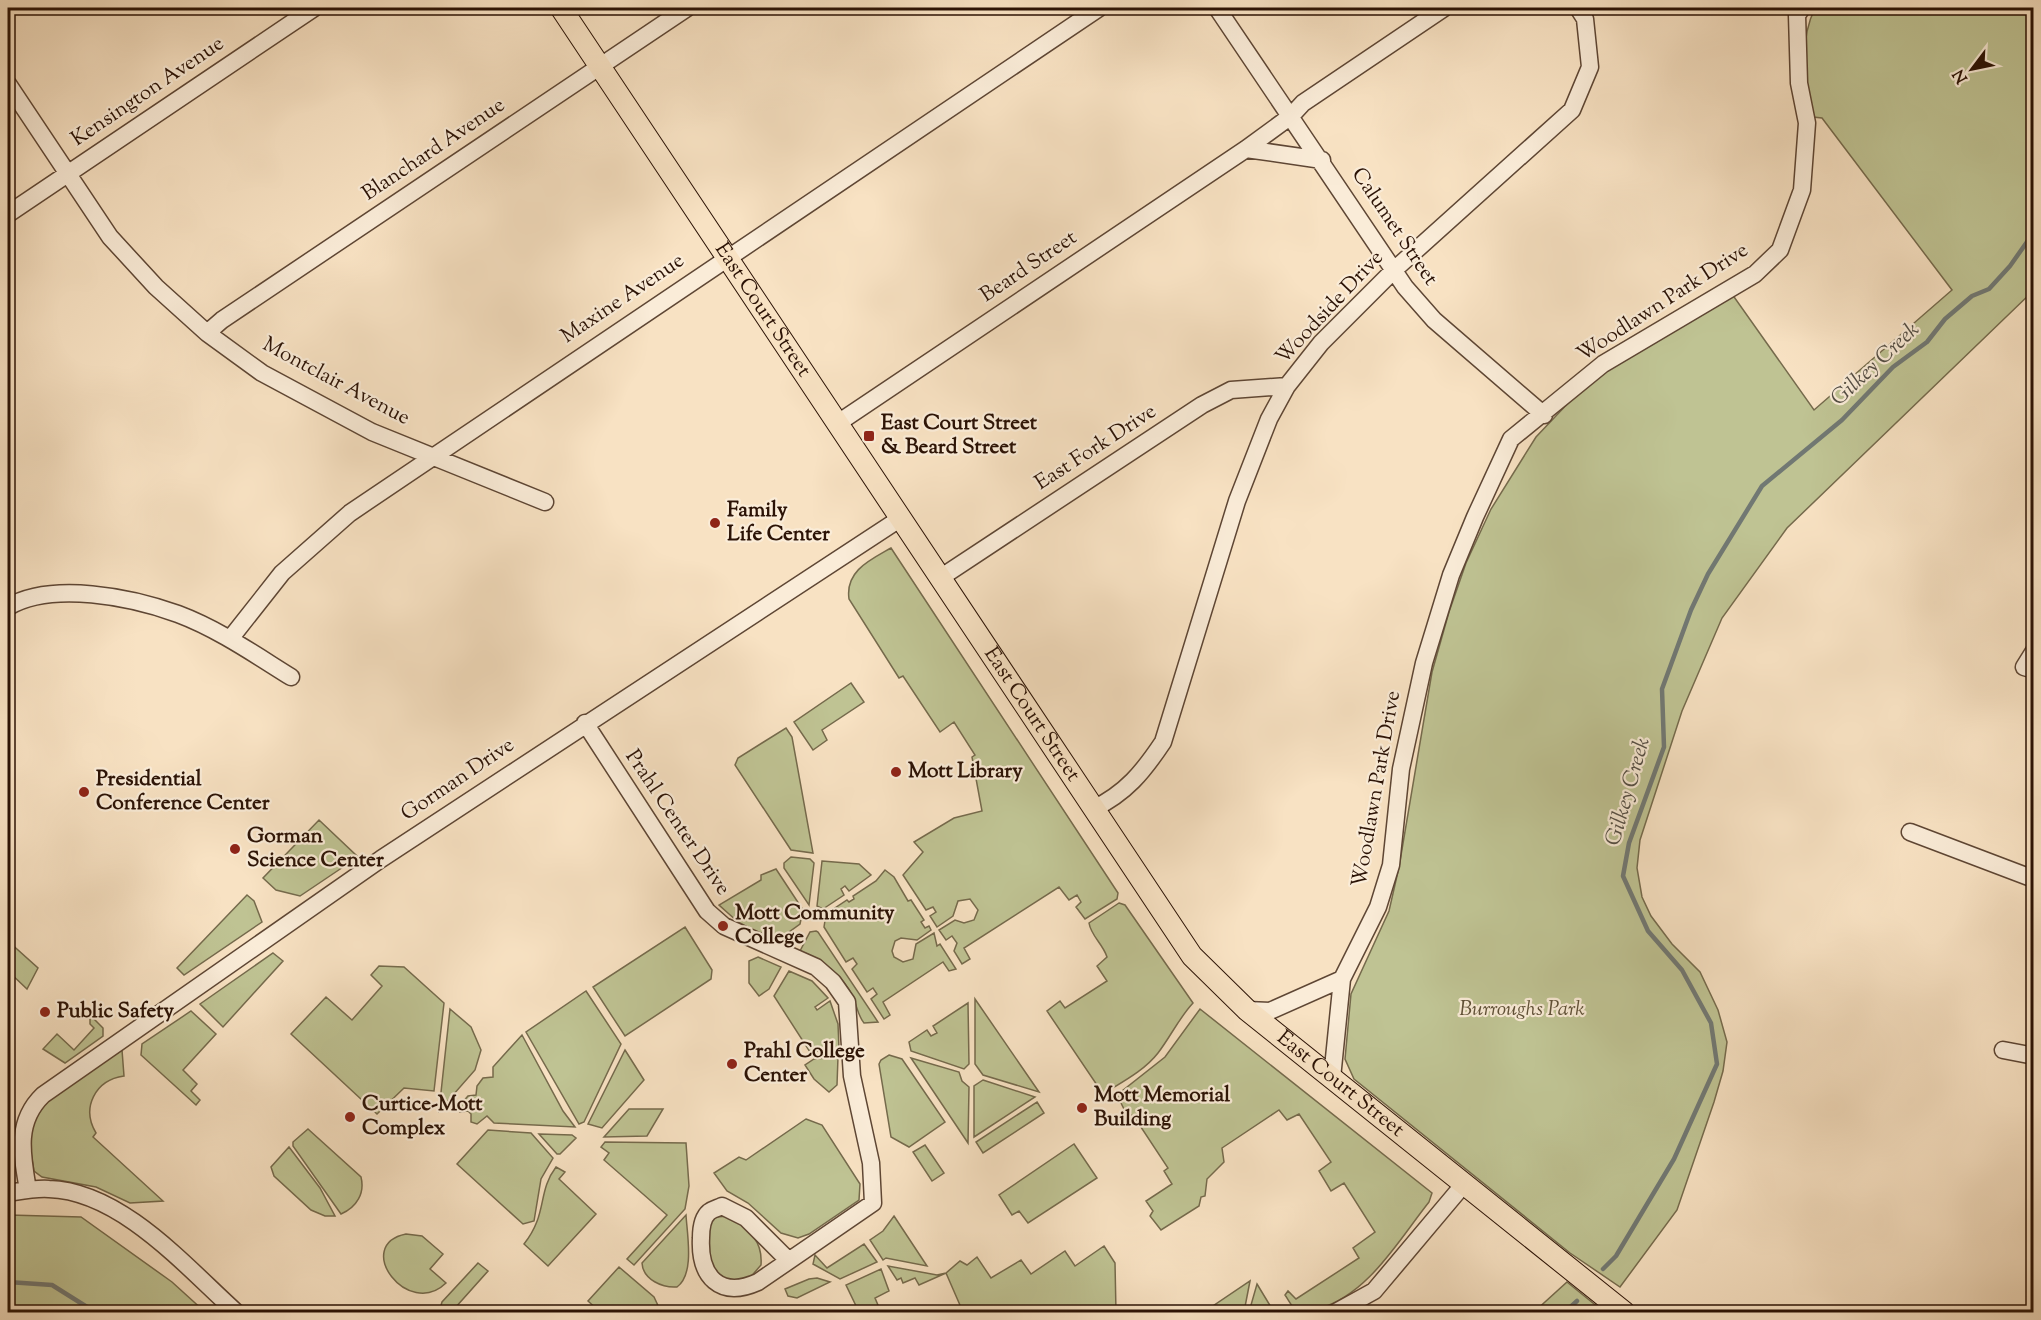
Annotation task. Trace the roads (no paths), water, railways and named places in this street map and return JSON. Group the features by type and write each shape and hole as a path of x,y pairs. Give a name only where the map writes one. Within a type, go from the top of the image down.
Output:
{"main road":[{"name":"East Court Street","path":"561,8 1192,956 1247,1010 1624,1312"}],"street":[{"name":"Kensington Avenue","path":"8,214 314,8"},
{"name":"Blanchard Avenue","path":"207,333 222,320 687,8"},
{"name":"Maxine Avenue","path":"230,639 291,566 350,513 726,257 1099,8"},
{"name":"Calumet Street","path":"1217,8 1322,160 1405,288 1434,320 1544,415"},
{"name":"Beard Street","path":"838,423 1246,149 1291,116 1303,103 1444,8"},
{"name":"Woodside Drive","path":"1093,808 1113,800 1140,777 1163,742 1237,501 1269,419 1287,386 1321,343 1394,270 1572,110 1590,68 1585,19 1578,8"},
{"name":"Woodlawn Park Drive","path":"1332,1078 1342,979 1378,907 1391,865 1401,769 1424,663 1451,575 1511,439 1544,415 1603,364 1755,274 1780,250 1802,190 1807,123 1799,83 1797,15 1803,8"},
{"name":"Montclair Avenue","path":"8,84 110,237 156,287 207,333 262,373 372,432 545,502"},
{"path":"1246,149 1322,160"},
{"name":"East Fork Drive","path":"940,578 1202,405 1232,390 1287,386"},
{"name":"Gorman Drive","path":"28,1190 22,1136 26,1118 43,1095 332,892 585,723 901,518"},
{"path":"8,607 18,601 54,592 130,601 178,614 230,639 291,677"},
{"path":"2029,668 2034,651"},
{"name":"Prahl Center Drive","path":"585,723 706,911 724,926 816,967 833,982 847,1002 852,1076 871,1163 873,1203 758,1282 742,1289 727,1288 708,1277 702,1261 701,1227 708,1213 722,1206 746,1218 788,1260"},
{"path":"1910,832 2034,879"},
{"path":"1247,1010 1270,1011 1342,979"},
{"path":"2003,1050 2034,1056"},
{"path":"1336,1312 1374,1291 1464,1184"},
{"path":"8,1193 50,1189 72,1193 112,1208 146,1232 237,1312"}],"waterway":[{"name":"Gilkey Creek","path":"1603,1269 1616,1256 1674,1159 1717,1064 1711,1023 1682,970 1648,931 1623,876 1629,843 1664,747 1662,689 1691,610 1708,574 1762,486 1842,420 1893,367 1927,342 1945,319 1972,296 1989,289 2010,266 2034,232"},
{"name":"Gilkey Creek","path":"8,1282 52,1285 95,1312"},
{"name":"Gilkey Creek","path":"1565,1312 1577,1301"}],"place":[{"name":"East Court Street & Beard Street","path":"869,436"},
{"name":"Family Life Center","path":"715,523"},
{"name":"Mott Library","path":"896,772"},
{"name":"Presidential Conference Center","path":"84,792"},
{"name":"Gorman Science Center","path":"235,849"},
{"name":"Mott Community College","path":"723,926"},
{"name":"Public Safety","path":"45,1012"},
{"name":"Prahl College Center","path":"732,1064"},
{"name":"Mott Memorial Building","path":"1082,1108"},
{"name":"Curtice-Mott Complex","path":"350,1117"}],"park label":[{"name":"Burroughs Park","path":"1522,1010"}]}
